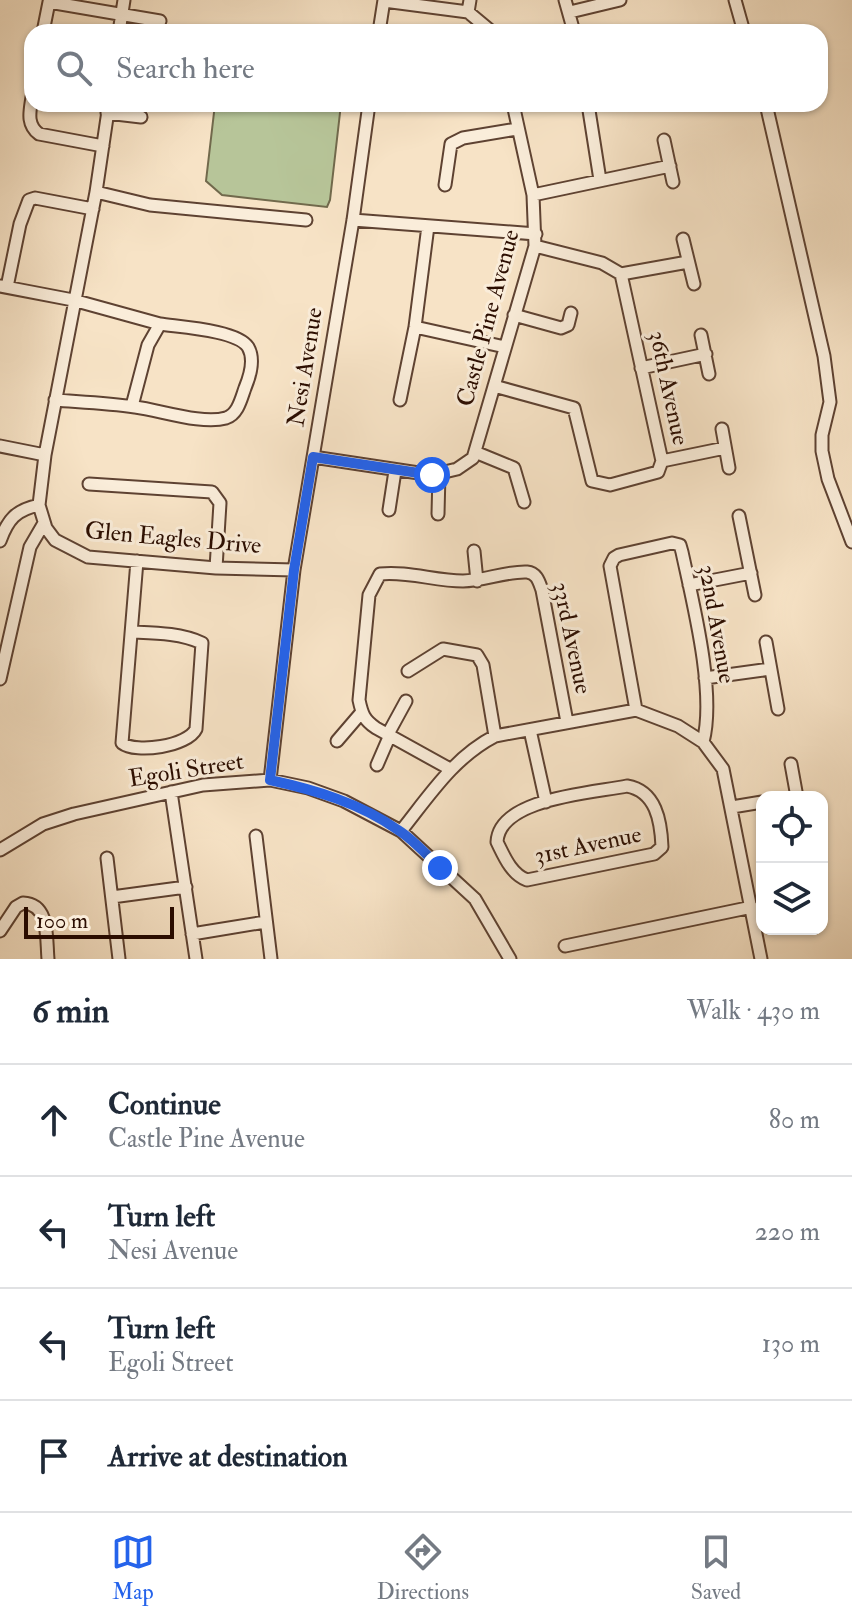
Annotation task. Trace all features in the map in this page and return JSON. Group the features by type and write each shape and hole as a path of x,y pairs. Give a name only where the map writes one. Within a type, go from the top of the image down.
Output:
{"street":[{"path":"120,24 124,0"},
{"path":"565,0 572,24"},
{"path":"570,12 620,0"},
{"path":"735,0 742,24"},
{"path":"44,24 45,1 160,21"},
{"path":"380,24 384,1 469,6 485,24"},
{"path":"30,112 33,129 39,134 103,146"},
{"name":"Glen Eagles Drive","path":"108,112 93,209 45,455 39,505 44,523 55,540 88,557 216,568 294,570"},
{"name":"Glen Eagles Drive","path":"120,112 141,117"},
{"name":"Nesi Avenue","path":"270,780 294,570 353,220 368,112"},
{"name":"Castle Pine Avenue","path":"475,452 535,240 533,195 514,112"},
{"path":"589,112 600,180"},
{"path":"768,112 824,356 830,402 822,435 822,451 828,479 852,542"},
{"path":"445,185 451,144 463,138 517,129"},
{"path":"664,140 673,182"},
{"path":"533,195 670,166"},
{"path":"96,192 150,205 306,220"},
{"path":"55,400 132,406 211,420 226,417 237,409 249,378 252,362 249,348 240,339 160,324 73,300 2,289 29,200 35,198 93,209"},
{"path":"353,220 535,240 602,263 621,274 688,262"},
{"path":"400,400 415,327 428,226"},
{"path":"683,239 694,284"},
{"name":"36th Avenue","path":"494,386 574,408 589,476 598,484 610,485 658,472 662,461 621,274"},
{"path":"514,315 561,328 568,325 571,313"},
{"path":"132,406 148,345 160,324"},
{"path":"415,327 505,347"},
{"path":"701,335 709,374"},
{"path":"641,368 706,354"},
{"path":"722,429 729,468"},
{"path":"0,446 45,455"},
{"path":"662,461 725,448"},
{"path":"313,457 395,471 439,474 465,465 475,452 514,468 524,502"},
{"path":"389,510 395,471"},
{"path":"438,514 439,474"},
{"path":"89,484 212,492 220,503 216,568"},
{"path":"0,541 14,513 39,505"},
{"path":"739,516 755,595"},
{"path":"1,673 30,547 44,523"},
{"name":"32nd Avenue","path":"636,710 610,566 619,555 672,543 680,545 705,678 709,714 703,742"},
{"path":"474,551 477,581"},
{"path":"132,632 170,634 202,643 196,729 193,736 184,742 137,749 122,743 137,561"},
{"name":"33rd Avenue","path":"361,713 359,700 369,595 380,574 397,572 477,581 525,572 537,577 542,590 567,722"},
{"path":"689,585 751,573"},
{"path":"766,642 778,709"},
{"path":"408,671 443,649 477,655 483,665 495,736"},
{"path":"705,678 770,669"},
{"path":"377,765 406,701"},
{"path":"401,831 450,769 479,744 495,736 636,710 678,726 703,742 723,769 755,902 761,959"},
{"path":"337,741 361,713 365,721 450,769"},
{"path":"530,730 546,802"},
{"path":"791,764 794,791"},
{"name":"Egoli Street","path":"0,850 53,821 203,785 270,780 308,788 344,801 401,831 475,899 510,959"},
{"name":"31st Avenue","path":"627,786 638,788 649,795 655,807 662,847 654,854 527,880 511,867 497,837 509,817 524,807 546,802 627,786"},
{"path":"171,792 196,959"},
{"path":"732,807 756,803"},
{"path":"256,836 271,959"},
{"path":"107,858 119,959"},
{"path":"112,897 186,887"},
{"path":"565,946 755,902"},
{"path":"0,931 16,907 23,903 35,905 43,912 48,959"},
{"path":"192,934 265,922"}],"green space":[{"path":"214,112 340,112 327,207 222,195 206,181"}],"route":[{"path":"432,475 313,457 294,570 270,780 308,788 383,820 401,831 440,868"}]}
